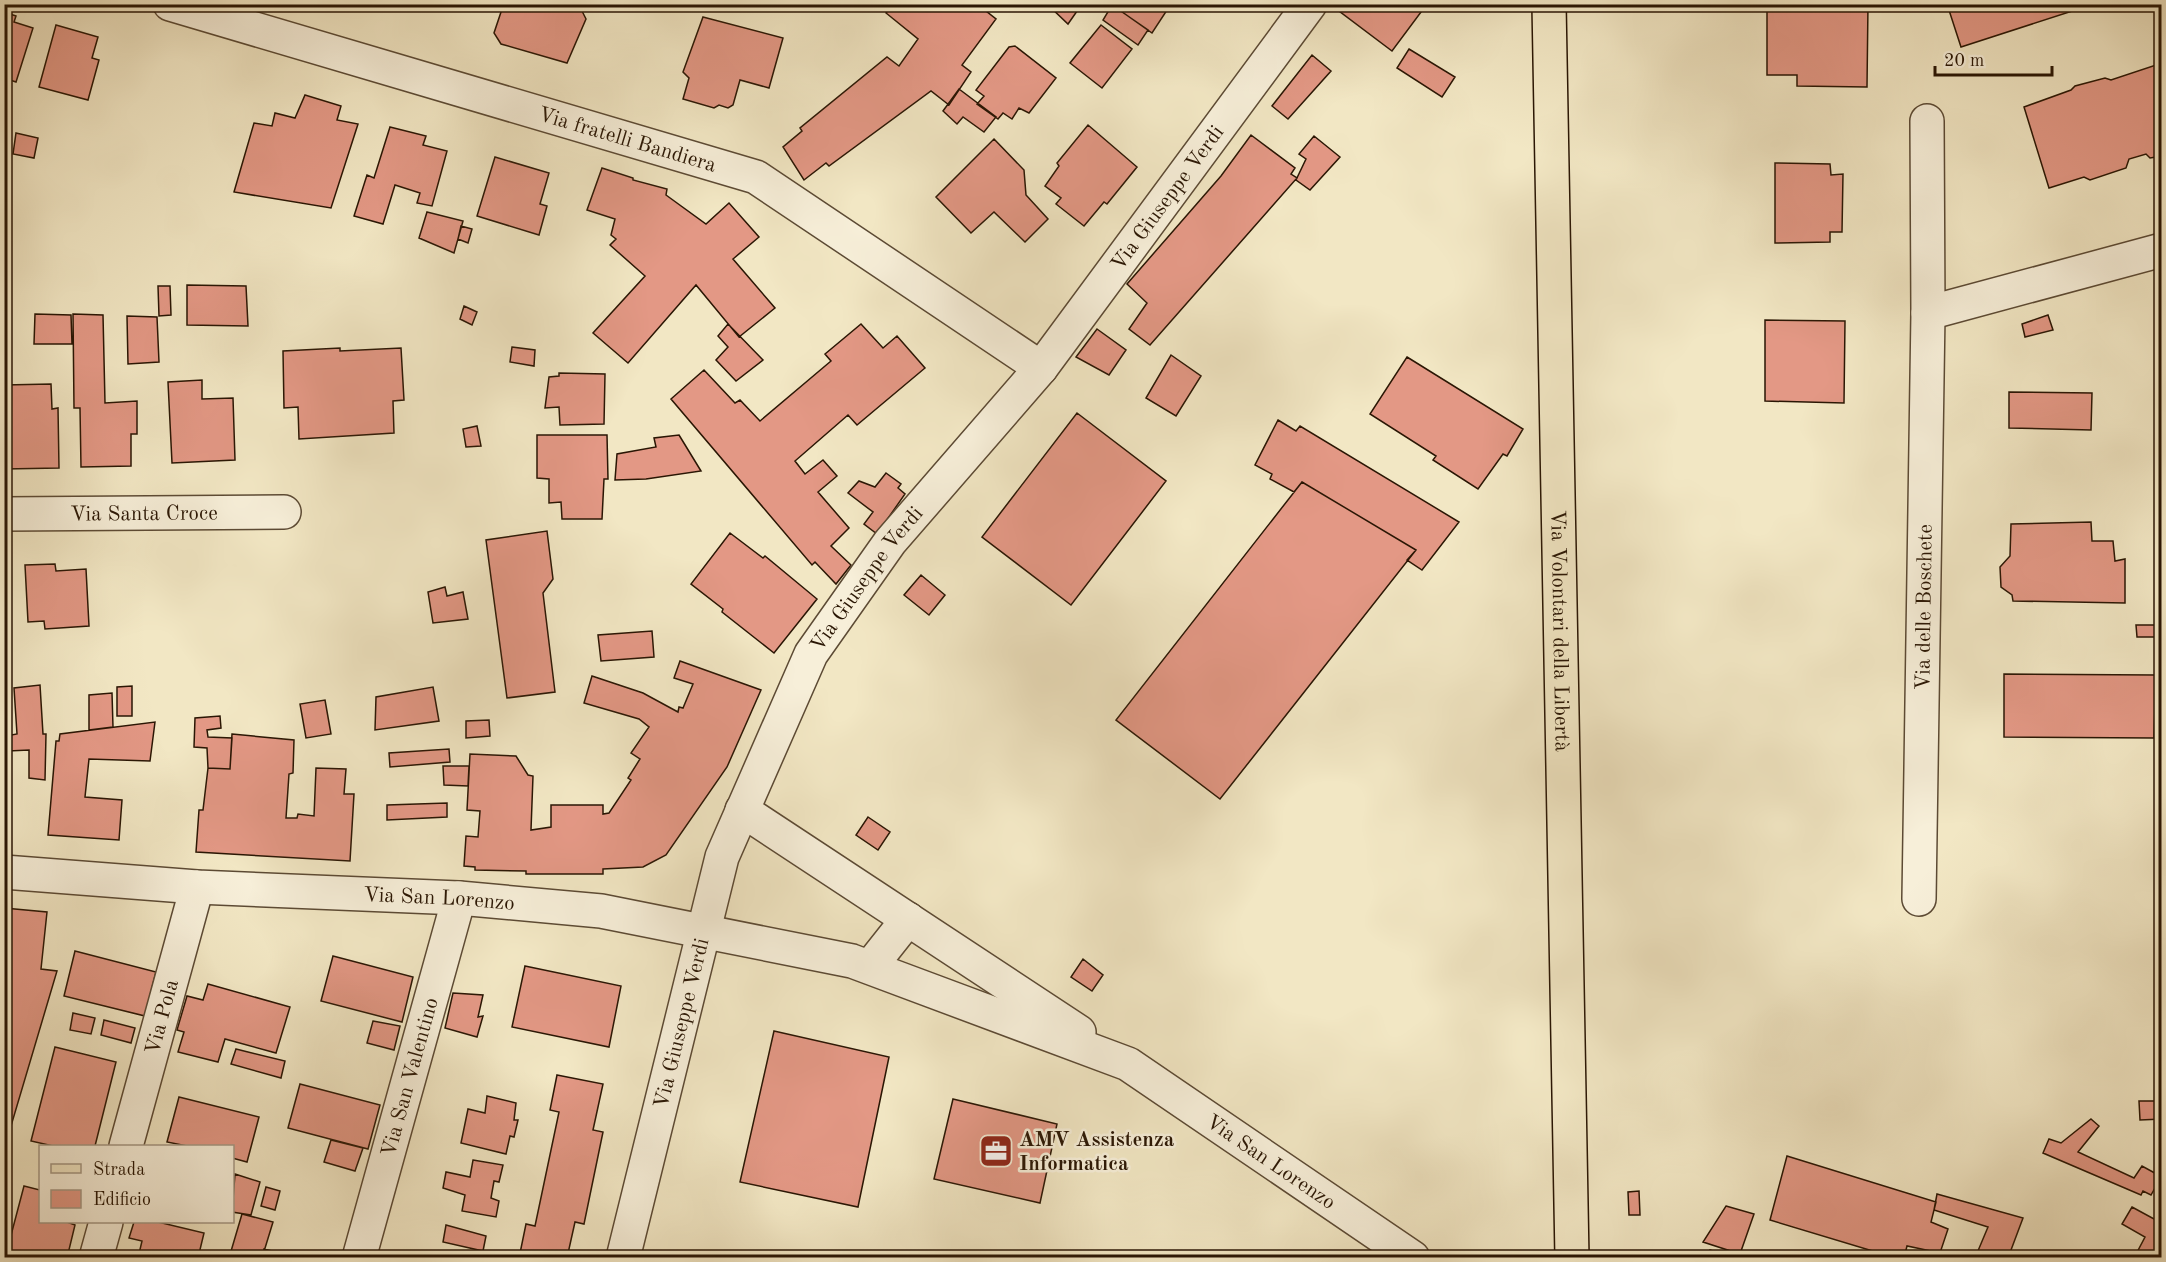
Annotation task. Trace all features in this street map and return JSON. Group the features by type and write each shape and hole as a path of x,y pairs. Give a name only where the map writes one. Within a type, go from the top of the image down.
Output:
{"main road":[{"name":"Via Volontari della Libertà","path":"1549,4 1572,1257"}],"street":[{"name":"Via fratelli Bandiera","path":"170,4 756,177 1041,368"},
{"name":"Via Giuseppe Verdi","path":"623,1257 722,857 811,654 890,542 1041,368 1310,4"},
{"name":"Via delle Boschete","path":"1919,898 1928,313 1927,121"},
{"path":"1928,313 2162,250"},
{"name":"Via Santa Croce","path":"4,514 284,513"},
{"name":"Via San Lorenzo","path":"742,810 1128,1064 1413,1257"},
{"name":"Via San Lorenzo","path":"4,872 197,888 459,898 601,910 852,961 1128,1064"},
{"name":"Via Pola","path":"126,1145 197,888"},
{"name":"Via San Valentino","path":"359,1257 459,898"},
{"path":"870,967 908,919"},
{"path":"96,1257 104,1223"}],"building":[{"path":"499,4 584,4 582,11 586,19 567,63 501,44 494,33 502,9"},
{"path":"893,4 977,4 996,19 962,65 971,72 949,105 931,91 829,166 826,163 804,180 783,147 802,131 800,128 887,57 899,66 918,39 886,13"},
{"path":"1047,4 1082,4 1068,24"},
{"path":"1111,4 1171,4 1152,33"},
{"path":"1344,4 1427,4 1392,51 1339,11"},
{"path":"1767,4 1868,4 1867,87 1797,86 1797,75 1767,75"},
{"path":"1947,4 2094,4 1961,47"},
{"path":"1112,5 1148,30 1138,45 1103,20"},
{"path":"4,12 16,16 14,22 33,28 16,82 4,78"},
{"path":"703,17 783,38 769,88 740,80 733,105 728,108 719,105 714,108 683,99 689,78 683,72"},
{"path":"56,25 98,37 92,58 99,60 88,100 39,87"},
{"path":"1101,25 1132,49 1102,88 1070,63"},
{"path":"1015,46 1056,78 1029,113 1019,108 1012,119 1003,113 998,119 977,104 984,96 976,90 1009,47"},
{"path":"1409,49 1455,77 1442,97 1397,68"},
{"path":"1312,55 1331,71 1288,119 1272,106"},
{"path":"2162,63 2162,156 2150,158 2146,154 2129,159 2126,168 2090,180 2084,177 2049,188 2024,107 2071,90 2075,86 2105,78 2111,80"},
{"path":"959,89 996,117 984,132 963,117 957,124 943,111"},
{"path":"305,95 341,106 337,120 358,124 331,208 234,192 254,123 272,126 275,113 295,118"},
{"path":"1088,125 1137,167 1107,204 1104,202 1084,226 1056,204 1061,198 1045,186 1059,166 1057,163"},
{"path":"390,127 426,136 423,145 447,151 432,206 417,203 420,193 395,185 383,224 354,216 367,175 374,178"},
{"path":"16,133 38,138 34,158 13,154"},
{"path":"1251,135 1295,168 1291,174 1297,178 1150,345 1129,329 1147,303 1127,284 1221,176"},
{"path":"1314,136 1340,157 1310,190 1296,180 1306,159 1299,154"},
{"path":"994,139 1024,170 1026,195 1048,219 1025,242 994,212 971,233 936,197"},
{"path":"495,157 549,173 540,204 547,206 539,235 477,216"},
{"path":"1775,163 1830,164 1831,175 1843,174 1842,232 1830,232 1830,242 1775,243"},
{"path":"602,168 633,178 633,180 667,189 666,195 706,224 729,203 759,237 733,259 775,308 739,337 696,285 628,363 593,333 645,276 610,245 616,239 611,235 615,219 587,210"},
{"path":"427,212 463,221 454,253 419,238"},
{"path":"461,226 472,229 468,243 458,239"},
{"path":"187,285 246,286 248,326 187,325"},
{"path":"158,286 170,286 171,315 159,316"},
{"path":"464,306 477,312 472,325 460,319"},
{"path":"35,314 71,315 72,344 34,344"},
{"path":"73,314 103,315 105,403 137,401 137,434 131,434 131,466 81,467 80,408 74,408"},
{"path":"2048,315 2053,330 2025,337 2022,324"},
{"path":"127,316 157,317 159,362 128,364"},
{"path":"1765,320 1845,321 1844,403 1765,401"},
{"path":"728,324 763,360 736,381 716,360 728,347 718,336"},
{"path":"861,324 883,348 897,336 925,368 857,425 848,415 795,461 805,474 823,460 837,476 818,492 849,528 831,546 851,565 836,584 815,562 812,565 671,399 704,370 735,403 740,400 760,421 831,361 825,354"},
{"path":"1097,329 1126,350 1109,375 1076,357"},
{"path":"512,347 535,350 534,366 510,362"},
{"path":"340,348 340,351 401,348 404,400 393,401 394,433 299,439 298,407 284,408 283,351"},
{"path":"1171,355 1201,376 1176,416 1146,398"},
{"path":"1407,357 1523,429 1507,456 1503,454 1478,489 1433,460 1436,456 1370,414"},
{"path":"559,373 605,374 604,424 560,425 559,407 545,408 549,377 559,376"},
{"path":"202,380 202,399 233,398 235,460 172,463 168,382"},
{"path":"51,384 52,409 58,408 59,468 4,469 4,385"},
{"path":"2009,392 2092,393 2091,430 2009,428"},
{"path":"1077,413 1166,481 1071,605 982,537"},
{"path":"1278,420 1296,431 1300,426 1459,522 1422,570 1407,560 1416,550 1302,482 1294,492 1270,479 1272,474 1255,465"},
{"path":"477,426 481,446 466,447 463,429"},
{"path":"537,435 607,435 608,479 604,479 602,519 562,519 561,502 549,503 549,479 537,478"},
{"path":"679,435 701,471 646,479 615,480 617,454 656,447 654,438"},
{"path":"886,473 901,484 898,488 905,494 877,534 864,524 873,512 848,493 859,481 875,487"},
{"path":"1302,482 1416,550 1220,799 1116,720"},
{"path":"2091,522 2092,541 2113,541 2115,561 2125,559 2125,603 2013,601 2012,595 2001,587 2000,567 2010,556 2011,524"},
{"path":"547,531 553,579 543,593 555,692 507,698 486,540"},
{"path":"730,533 763,558 765,556 817,599 774,653 691,584"},
{"path":"55,564 56,571 86,569 89,626 45,629 44,621 28,622 25,565"},
{"path":"921,575 945,595 929,615 904,595"},
{"path":"445,587 447,596 463,592 468,619 433,623 428,592"},
{"path":"2136,625 2155,625 2155,637 2137,637"},
{"path":"652,631 654,657 601,661 598,635"},
{"path":"680,661 761,690 727,767 666,855 643,867 603,869 603,874 526,874 526,871 475,870 475,867 464,866 466,836 478,837 480,811 467,810 470,754 516,756 528,775 533,776 531,830 551,827 551,805 603,805 603,814 609,813 631,780 628,778 640,759 631,753 649,727 639,719 584,703 592,676 643,693 678,712 679,707 683,708 693,684 674,678"},
{"path":"2004,674 2156,675 2154,738 2004,737"},
{"path":"40,685 43,734 46,734 45,780 29,778 29,750 8,751 6,736 17,734 14,688"},
{"path":"132,686 132,716 117,716 117,687"},
{"path":"433,687 439,721 375,730 376,697"},
{"path":"112,693 113,727 89,730 89,695"},
{"path":"325,700 331,734 306,738 300,704"},
{"path":"220,716 221,728 207,730 208,737 232,738 230,769 208,768 207,748 194,747 195,718"},
{"path":"489,720 490,736 466,738 466,721"},
{"path":"155,722 150,761 89,759 85,797 122,800 119,840 48,835 56,741 59,741 60,734"},
{"path":"232,734 294,740 293,773 289,774 286,818 297,818 298,814 314,816 316,768 346,769 344,794 354,794 350,861 196,852 199,810 203,810 208,768 230,769"},
{"path":"449,749 450,762 390,767 389,753"},
{"path":"443,766 469,766 468,786 444,785"},
{"path":"447,803 447,817 387,820 387,805"},
{"path":"868,817 890,832 878,850 856,835"},
{"path":"4,908 47,912 41,969 57,971 11,1126 4,1125"},
{"path":"75,951 156,972 145,1016 64,996"},
{"path":"333,956 413,977 402,1022 321,1001"},
{"path":"1083,959 1103,975 1092,991 1071,977"},
{"path":"525,966 621,986 609,1047 512,1027"},
{"path":"208,984 290,1007 276,1053 225,1039 218,1062 178,1052 184,1032 177,1030 187,996 203,1000"},
{"path":"453,993 483,995 478,1017 483,1016 477,1037 445,1028"},
{"path":"73,1013 95,1018 91,1034 70,1030"},
{"path":"104,1020 135,1028 131,1043 101,1035"},
{"path":"373,1021 400,1026 394,1050 367,1043"},
{"path":"774,1031 889,1057 858,1207 740,1182"},
{"path":"55,1047 116,1062 95,1145 49,1145 31,1141"},
{"path":"236,1049 285,1061 281,1078 231,1064"},
{"path":"557,1075 603,1084 593,1130 603,1132 584,1224 575,1222 567,1258 519,1258 526,1224 535,1226 559,1112 550,1110"},
{"path":"300,1084 380,1105 368,1149 288,1128"},
{"path":"487,1096 516,1103 514,1120 518,1120 514,1137 510,1136 506,1154 461,1143 468,1109 485,1113"},
{"path":"179,1097 259,1117 247,1162 234,1159 234,1145 182,1145 167,1142"},
{"name":"AMV Assistenza Informatica","path":"953,1099 1057,1124 1040,1203 934,1179"},
{"path":"2139,1101 2162,1101 2162,1119 2140,1120"},
{"path":"2091,1119 2099,1126 2078,1152 2134,1178 2142,1166 2162,1177 2159,1190 2155,1188 2151,1195 2143,1191 2141,1195 2043,1153 2049,1139 2061,1143"},
{"path":"331,1140 363,1148 355,1171 324,1162"},
{"path":"1787,1156 1936,1202 1931,1222 1948,1229 1940,1253 1907,1246 1905,1254 1876,1252 1770,1220"},
{"path":"473,1160 503,1165 499,1182 494,1181 491,1198 499,1201 496,1217 462,1211 465,1195 443,1188 446,1172 470,1177"},
{"path":"235,1174 260,1182 251,1215 234,1212"},
{"path":"24,1186 39,1190 39,1223 75,1225 67,1258 5,1258"},
{"path":"266,1187 280,1191 275,1210 261,1206"},
{"path":"1639,1191 1640,1215 1629,1215 1628,1192"},
{"path":"1937,1194 2023,1218 2008,1258 1975,1258 1988,1227 1934,1210"},
{"path":"1726,1206 1754,1214 1740,1254 1703,1242"},
{"path":"2132,1207 2154,1219 2162,1207 2162,1258 2134,1258 2145,1237 2122,1224"},
{"path":"242,1214 273,1222 262,1258 229,1258"},
{"path":"134,1223 162,1223 204,1233 198,1258 138,1258 142,1241 129,1238"},
{"path":"446,1225 486,1236 483,1251 443,1242"},
{"path":"264,1249 300,1258 262,1258"},
{"path":"1710,1250 1734,1258 1707,1258"}],"place":[{"name":"AMV Assistenza Informatica","path":"996,1151"}]}
